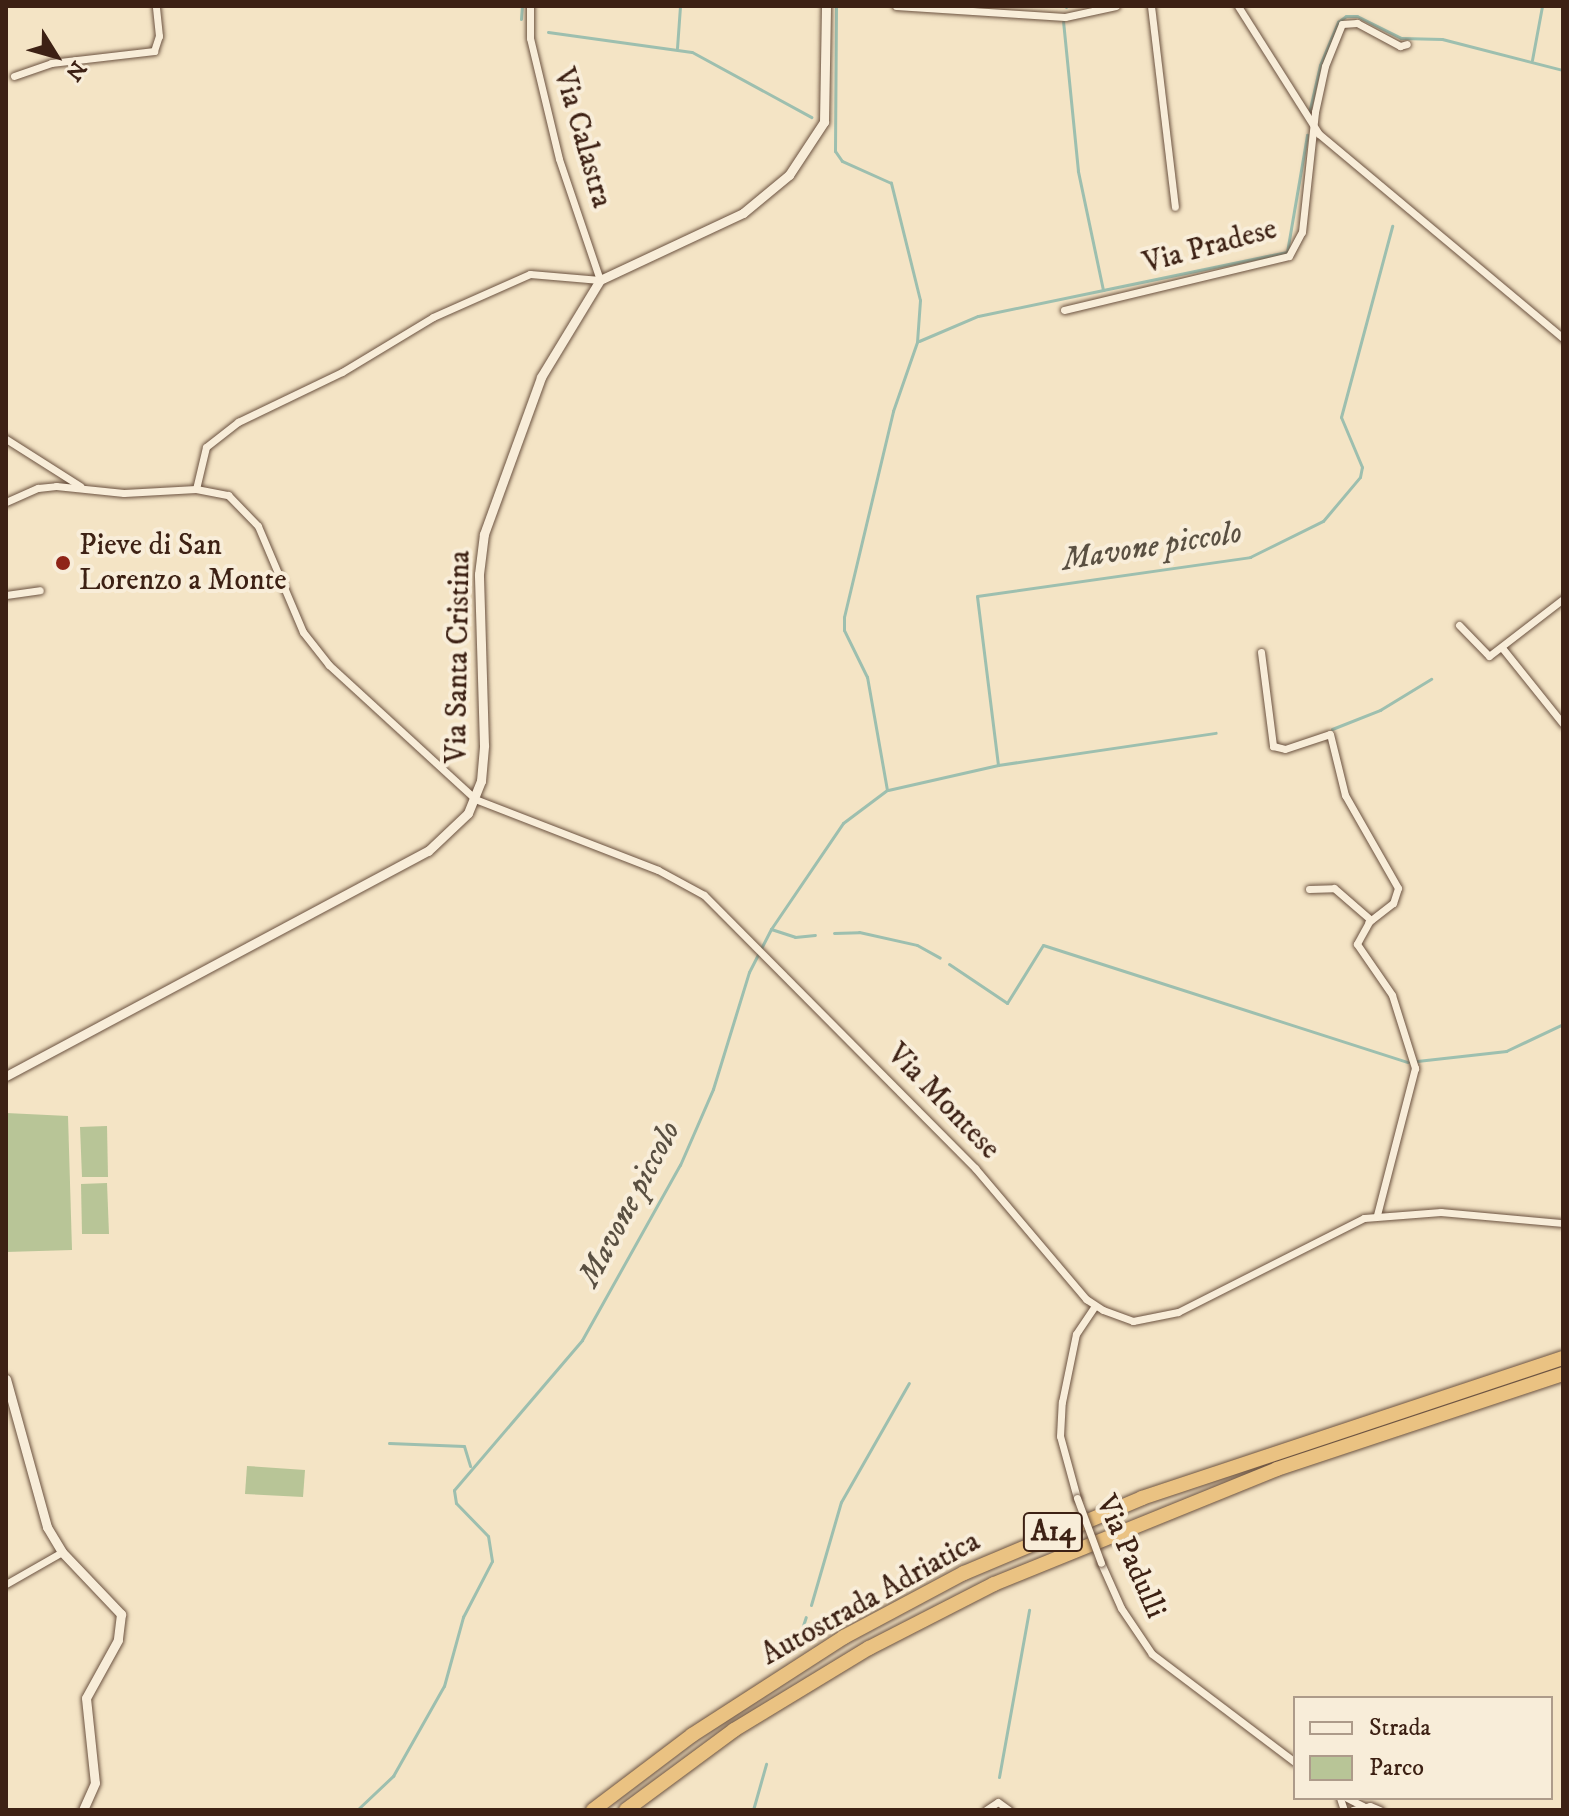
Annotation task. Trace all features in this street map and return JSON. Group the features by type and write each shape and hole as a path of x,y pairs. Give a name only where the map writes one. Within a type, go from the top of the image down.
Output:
{"highway":[{"name":"Autostrada Adriatica","path":"593,1810 692,1735 831,1645 964,1573 1128,1503 1563,1358"},
{"name":"Autostrada Adriatica","path":"626,1810 734,1730 869,1648 994,1584 1277,1469 1563,1374"}],"street":[{"path":"14,76 51,63 154,51 159,36 156,6"},
{"name":"Via Calastra","path":"530,6 530,38 559,159 600,280"},
{"path":"196,489 206,447 238,422 342,372 433,317 530,274 600,280 743,213 789,175 824,122 826,6"},
{"path":"896,6 1065,17 1116,6"},
{"path":"1151,6 1175,207"},
{"path":"1238,6 1313,127 1563,338"},
{"name":"Via Pradese","path":"1064,310 1289,256 1302,232 1313,127 1325,66 1342,24 1357,23 1400,46 1407,44"},
{"name":"Via Santa Cristina","path":"6,1076 428,851 454,830 475,799 484,745 479,574 484,534 541,377 600,280"},
{"path":"6,439 80,486"},
{"path":"6,502 38,488 80,486 124,493 196,489 228,495 244,507 258,526 313,648 475,799"},
{"path":"6,595 40,590"},
{"path":"1459,625 1489,656 1503,649 1563,599"},
{"path":"1503,649 1563,724"},
{"path":"1261,652 1273,746 1285,749 1330,734 1345,795 1398,888 1393,903 1371,920 1357,944 1392,995 1415,1068 1377,1215"},
{"name":"Via Montese","path":"475,799 683,881 755,945 975,1168 1095,1306 1133,1321 1178,1312 1340,1226 1377,1215 1441,1212 1563,1223"},
{"path":"1309,889 1334,888 1371,920"},
{"name":"Via Padulli","path":"1095,1306 1076,1334 1062,1402 1060,1436 1077,1498 1101,1563 1121,1608 1152,1654 1293,1760"},
{"path":"6,1379 39,1506 62,1552 116,1603 122,1622 118,1640 86,1698 95,1783 83,1810"},
{"path":"6,1584 62,1552"},
{"path":"1351,1800 1380,1810"},
{"path":"986,1810 998,1802 1009,1810"},
{"path":"1353,1810 1363,1806"}],"green space":[{"path":"6,1113 68,1116 72,1250 6,1252"},
{"path":"107,1126 108,1177 82,1177 80,1127"},
{"path":"107,1183 109,1234 82,1234 81,1184"},
{"path":"247,1466 305,1470 303,1497 245,1494"}],"waterway":[{"path":"521,19 522,6"},
{"path":"677,48 680,6"},
{"name":"Mavone piccolo","path":"1532,60 1542,6"},
{"name":"Mavone piccolo","path":"357,1810 393,1776 444,1686 463,1617 492,1561 488,1536 456,1503 454,1490 582,1340 680,1165 713,1089 749,972 771,929 843,823 887,790 867,677 844,630 844,617 893,411 917,342 920,300 891,183 842,161 835,151 836,7"},
{"name":"Mavone piccolo","path":"1309,113 1320,65 1338,22 1346,16 1357,16 1401,38 1442,39 1563,70"},
{"name":"Mavone piccolo","path":"919,341 978,316 1103,290 1078,171 1063,22"},
{"path":"548,32 692,52 811,117"},
{"name":"Mavone piccolo","path":"1103,290 1287,252 1307,135"},
{"name":"Mavone piccolo","path":"888,790 998,765 977,596 1250,557 1323,521 1360,477 1362,467 1341,417 1392,226"},
{"name":"Mavone piccolo","path":"1332,729 1380,710 1431,679"},
{"name":"Mavone piccolo","path":"998,765 1216,733"},
{"name":"Mavone piccolo","path":"771,929 795,937 815,935"},
{"name":"Mavone piccolo","path":"834,933 859,932 917,945 940,958"},
{"name":"Mavone piccolo","path":"949,964 1007,1003 1043,945 1408,1062"},
{"name":"Mavone piccolo","path":"1417,1061 1506,1051 1563,1024"},
{"name":"Mavone piccolo","path":"811,1605 841,1502 909,1383"},
{"name":"Mavone piccolo","path":"389,1443 464,1446 470,1466"},
{"name":"Mavone piccolo","path":"999,1777 1029,1610"},
{"name":"Mavone piccolo","path":"799,1638 806,1617"},
{"name":"Mavone piccolo","path":"753,1810 766,1764"}],"place":[{"name":"Pieve di San Lorenzo a Monte","path":"63,563"}]}
